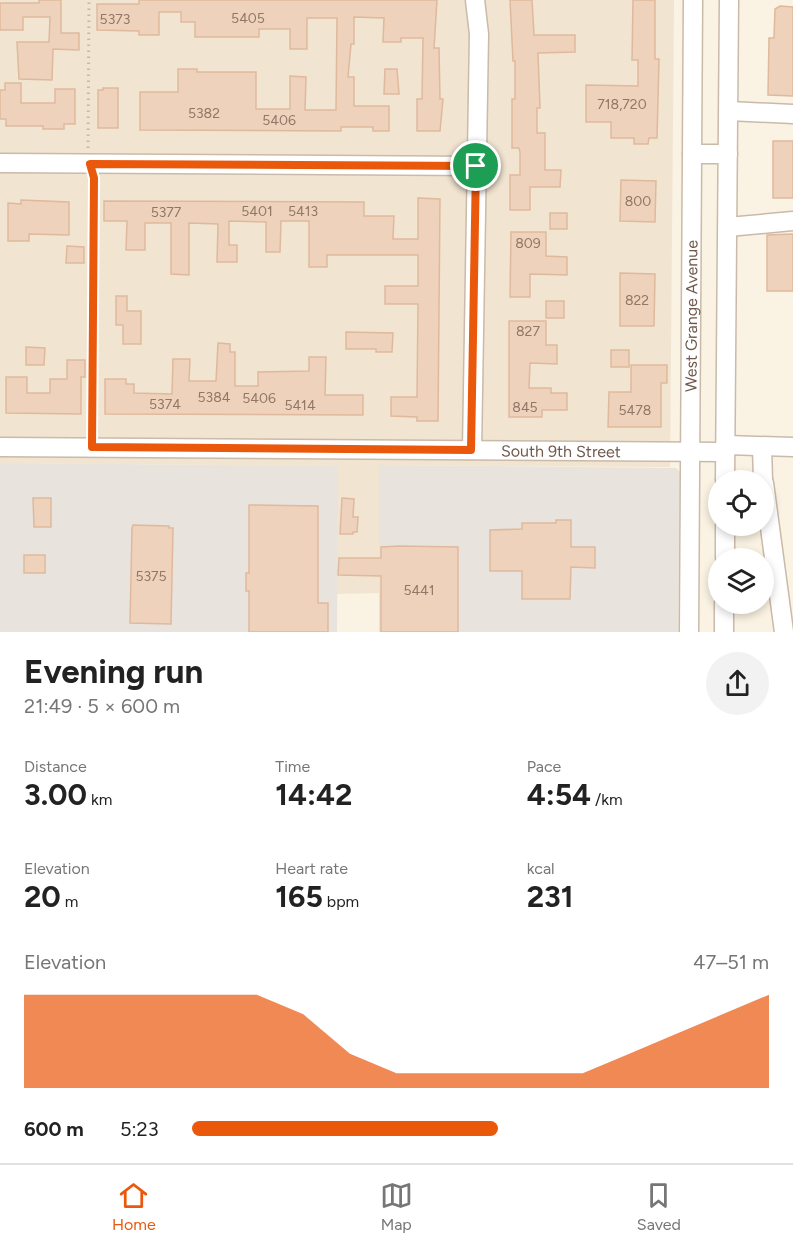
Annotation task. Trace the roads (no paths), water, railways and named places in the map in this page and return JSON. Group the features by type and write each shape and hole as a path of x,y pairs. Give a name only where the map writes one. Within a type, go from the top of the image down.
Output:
{"street":[{"path":"471,450 479,34 475,0"},
{"name":"West Grange Avenue","path":"689,632 693,0"},
{"path":"725,470 729,0"},
{"path":"729,111 793,114"},
{"path":"692,154 728,154"},
{"path":"0,163 476,166"},
{"path":"728,227 793,222"},
{"name":"South 9th Street","path":"0,447 691,451 793,447"},
{"path":"762,447 763,470"},
{"path":"773,536 787,606 784,632"},
{"path":"724,614 724,632"}]}
